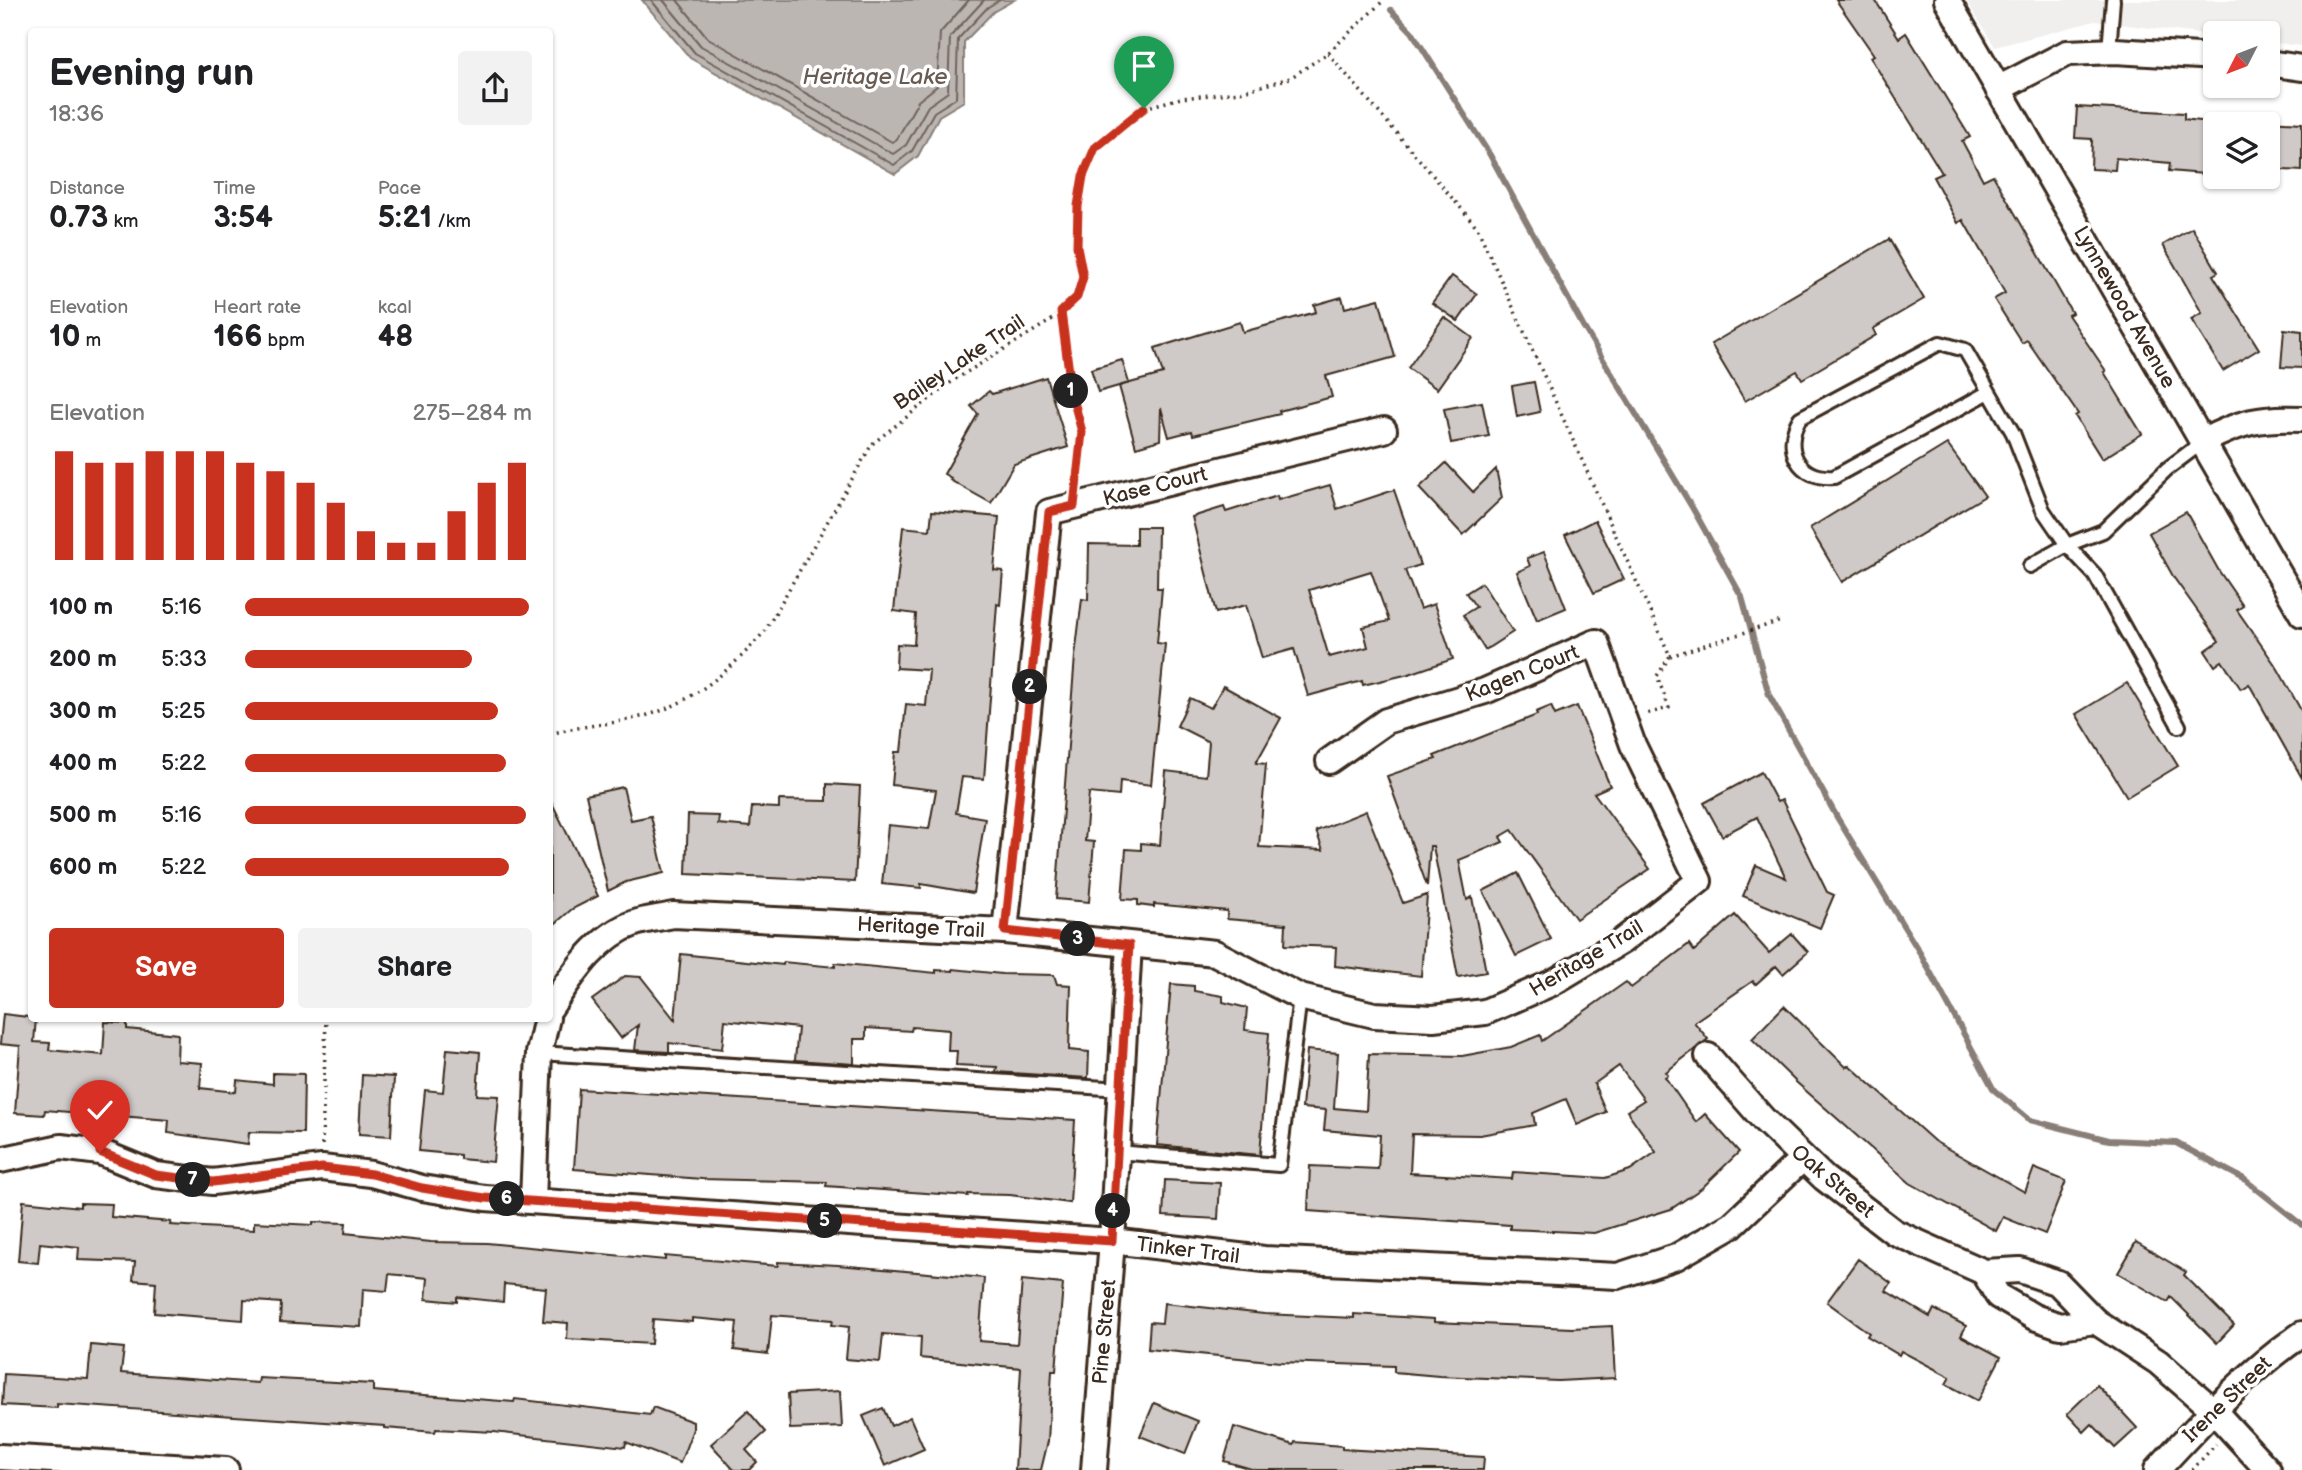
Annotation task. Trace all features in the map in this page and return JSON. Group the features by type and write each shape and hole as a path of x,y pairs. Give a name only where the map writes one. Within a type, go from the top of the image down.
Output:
{"street":[{"name":"Lynnewood Avenue","path":"1947,0 2302,614"},
{"path":"1997,89 2067,53 2109,51 2203,56"},
{"path":"2280,65 2302,68"},
{"path":"2204,441 2237,423 2272,418 2302,419"},
{"name":"Kase Court","path":"1005,931 1049,512 1384,430"},
{"name":"Kagen Court","path":"1329,761 1386,721 1485,691 1596,642 1624,721 1699,881"},
{"name":"Heritage Trail","path":"553,1005 575,972 598,946 633,923 673,915 1005,931 1215,953 1300,997 1374,1014 1433,1018 1485,1012 1552,983 1622,941 1699,881"},
{"name":"Pine Street","path":"1097,1469 1129,945"},
{"path":"533,1200 539,1053 546,1022"},
{"name":"Oak Street","path":"1708,1056 1763,1119 1804,1158 1894,1232 1984,1272 2021,1270 2058,1283 2095,1321 2158,1362 2213,1410 2267,1470"},
{"name":"Tinker Trail","path":"0,1160 61,1147 100,1152 156,1175 213,1182 322,1168 372,1174 422,1188 485,1198 1112,1241 1264,1259 1618,1276 1676,1257 1732,1225 1804,1158"},
{"name":"Oak Street","path":"1984,1272 1998,1296 2034,1317 2060,1326 2095,1321"},
{"name":"Irene Street","path":"2157,1470 2213,1410 2275,1352 2302,1334"},
{"path":"0,1457 213,1470"}],"lane":[{"path":"2109,51 2113,0"},
{"path":"1989,392 1834,477 1822,478 1804,469 1791,450 1792,432 1800,418 1940,342 1965,350 1989,392 2012,433 2043,510 2067,545 2095,575 2179,726"},
{"path":"2030,566 2067,545 2103,531 2167,469 2204,441"},
{"path":"1116,1152 1279,1165 1300,997"},
{"path":"539,1053 1122,1089"}],"path":[{"name":"Bailey Lake Trail","path":"553,733 638,718 696,693 720,677 765,632 872,444 954,380 1061,312 1077,297 1083,277 1077,246 1078,206 1083,176 1095,148 1144,108 1181,98 1240,92 1290,78 1328,53 1384,0"},
{"path":"1328,53 1477,228 1670,656"},
{"path":"1061,312 1072,394 1082,432 1074,506"},
{"path":"1624,721 1669,708 1657,676 1670,656 1781,621"},
{"path":"322,1168 326,1022"}],"shaded area":[{"path":"1966,0 2302,0 2302,46 2280,43 2280,21 2203,21 2203,34 2095,21 1995,47"}],"water":[{"name":"Heritage Lake","path":"642,0 1014,0 993,12 964,42 964,101 939,116 918,156 895,174 690,58"}],"building":[{"path":"1836,0 1875,0 1899,38 1906,33 1970,137 1962,141 1983,180 1993,175 2072,313 2068,315 2106,371 2104,372 2142,434 2102,459 2075,416 2078,414 2027,340 2022,343 1994,299 2005,293 1963,220 1958,223 1933,177 1942,173 1870,57 1874,55"},
{"path":"2077,107 2184,113 2184,119 2203,121 2203,174 2169,171 2170,163 2116,158 2115,170 2091,169 2092,139 2075,138"},
{"path":"2280,122 2302,123 2302,171 2280,170"},
{"path":"2192,228 2218,272 2213,275 2259,349 2223,371 2191,319 2202,313 2163,245"},
{"path":"1889,239 1924,299 1873,329 1876,335 1802,379 1797,371 1745,401 1711,344"},
{"path":"1452,276 1477,294 1458,321 1432,303"},
{"path":"1342,297 1345,308 1379,299 1395,357 1326,376 1332,397 1279,411 1280,414 1193,435 1192,431 1169,437 1161,408 1160,440 1136,447 1119,386 1163,374 1155,348 1240,322 1243,332 1316,312 1314,305"},
{"path":"1444,317 1473,338 1437,389 1408,368"},
{"path":"2284,329 2302,331 2302,368 2281,367"},
{"path":"1122,360 1129,383 1098,392 1091,369"},
{"path":"1046,377 1068,447 1014,464 991,503 950,480 951,478 944,474 978,414 971,406 989,391 992,394"},
{"path":"1534,382 1540,412 1517,417 1512,386"},
{"path":"1482,402 1489,436 1451,443 1444,409"},
{"path":"1947,444 1985,496 1842,582 1810,528"},
{"path":"1446,463 1473,492 1496,469 1502,498 1463,535 1419,488"},
{"path":"1330,485 1337,509 1394,490 1420,565 1405,570 1420,609 1434,604 1453,659 1409,674 1363,685 1362,681 1308,696 1294,649 1262,658 1246,605 1216,613 1192,517 1224,507 1226,512 1277,496 1278,500","holes":["1371,571 1389,621 1363,627 1368,647 1329,657 1309,590"]},
{"path":"932,511 999,517 994,570 1003,571 1000,605 997,604 984,779 962,777 956,813 985,818 973,893 921,884 921,888 882,884 888,825 929,829 936,790 892,785 895,752 901,752 906,704 926,706 929,670 896,668 897,644 914,645 916,614 894,611 903,527 930,530"},
{"path":"2186,512 2219,571 2243,606 2237,610 2278,669 2302,712 2302,778 2249,684 2241,689 2222,661 2215,666 2205,651 2219,641 2174,578 2149,533"},
{"path":"1595,520 1624,579 1594,593 1565,535"},
{"path":"1136,527 1158,527 1157,588 1162,588 1157,643 1165,644 1151,785 1120,781 1119,796 1089,793 1085,841 1094,842 1089,902 1056,899 1075,656 1082,599 1088,600 1089,544 1136,545"},
{"path":"1544,552 1566,608 1537,620 1517,572 1530,566 1527,558"},
{"path":"1482,583 1513,632 1485,650 1463,615 1476,607 1466,593"},
{"path":"2127,683 2178,766 2127,797 2076,714"},
{"path":"1223,686 1281,718 1256,763 1266,764 1259,847 1323,850 1316,831 1366,811 1403,903 1427,895 1421,976 1335,966 1336,947 1285,945 1286,924 1227,919 1227,911 1154,904 1154,907 1138,905 1138,900 1122,899 1126,849 1141,850 1141,843 1160,845 1166,771 1206,776 1209,742 1177,726 1190,698 1211,708"},
{"path":"1551,706 1555,715 1577,706 1610,786 1594,793 1650,869 1576,919 1512,830 1500,837 1503,842 1459,860 1467,900 1472,897 1486,972 1458,977 1433,846 1430,846 1427,886 1387,776 1436,759 1434,756 1537,715 1536,712"},
{"path":"1761,772 1777,802 1782,800 1827,892 1834,895 1820,928 1743,896 1756,865 1786,878 1757,817 1722,836 1704,803"},
{"path":"827,784 860,786 855,882 686,874 688,815 719,816 718,824 750,827 752,807 779,808 779,800 827,801"},
{"path":"623,787 631,820 651,816 664,873 626,882 608,891 586,795"},
{"path":"553,805 598,896 572,909 553,925"},
{"path":"1518,873 1551,939 1516,956 1483,891"},
{"path":"1735,915 1769,953 1792,934 1808,952 1783,974 1776,966 1756,984 1753,981 1694,1022 1708,1039 1666,1072 1668,1075 1665,1077 1696,1122 1705,1114 1739,1152 1702,1188 1671,1209 1594,1233 1510,1229 1510,1225 1308,1211 1310,1166 1378,1169 1380,1135 1324,1130 1326,1110 1302,1108 1307,1050 1338,1053 1334,1108 1366,1111 1369,1054 1462,1056 1511,1047 1540,1035 1542,1041 1626,982 1631,988 1689,944 1694,951","holes":["1619,1066 1644,1100 1627,1111 1656,1152 1630,1170 1605,1178 1513,1172 1512,1179 1410,1173 1412,1134 1480,1135 1535,1125 1533,1113 1566,1099 1577,1125 1606,1112 1594,1084"]},
{"path":"681,954 783,965 783,962 835,967 835,963 936,973 936,970 953,969 1054,975 1057,984 1071,985 1069,1050 1089,1052 1088,1078 996,1072 997,1067 956,1065 957,1051 948,1051 949,1030 912,1027 911,1031 866,1028 866,1039 854,1039 854,1064 795,1060 798,1028 725,1020 722,1049 669,1043 669,1052 635,1050 638,1025 621,1038 592,1000 625,976 641,977 675,1020"},
{"path":"1171,984 1194,986 1194,991 1223,996 1223,1002 1247,1008 1245,1030 1269,1033 1260,1155 1157,1145"},
{"path":"1784,1006 1846,1067 1849,1065 1934,1141 2025,1192 2034,1168 2066,1181 2045,1234 2003,1217 1996,1231 1910,1183 1796,1082 1752,1039"},
{"path":"3,1014 28,1017 28,1022 36,1022 34,1042 50,1043 49,1050 103,1055 105,1022 127,1023 127,1029 178,1034 177,1061 202,1063 200,1088 236,1092 237,1080 273,1084 273,1073 304,1074 303,1133 249,1132 248,1144 168,1133 169,1120 45,1110 44,1115 15,1113 20,1046 0,1044"},
{"path":"447,1049 480,1052 477,1095 499,1096 493,1162 419,1151 425,1090 443,1092"},
{"path":"362,1075 394,1077 391,1136 359,1134"},
{"path":"579,1089 1075,1120 1070,1203 1010,1195 968,1196 826,1186 827,1182 702,1179 574,1169"},
{"path":"1165,1180 1220,1183 1218,1219 1163,1216"},
{"path":"23,1201 80,1207 80,1203 112,1204 111,1217 171,1222 170,1225 254,1230 254,1222 313,1225 313,1222 346,1223 345,1233 431,1242 487,1243 665,1260 665,1256 778,1266 778,1262 838,1265 984,1278 979,1341 1017,1344 1022,1280 1063,1284 1056,1371 1052,1371 1048,1441 1041,1470 1015,1470 1021,1368 920,1358 921,1337 883,1334 880,1362 846,1359 849,1327 832,1325 833,1320 772,1315 768,1354 734,1350 737,1322 692,1318 692,1322 653,1319 651,1344 567,1339 568,1323 543,1321 546,1288 504,1284 503,1302 457,1297 457,1302 426,1299 428,1278 389,1274 387,1291 363,1289 361,1327 280,1322 281,1303 244,1300 243,1320 154,1313 156,1282 133,1280 135,1262 78,1260 79,1247 40,1243 38,1263 18,1261"},
{"path":"2136,1242 2186,1272 2184,1275 2234,1325 2217,1343 2171,1297 2168,1302 2118,1273"},
{"path":"1858,1259 1891,1283 1886,1291 1930,1317 1934,1309 1966,1326 1961,1336 2001,1357 1978,1401 1946,1384 1950,1377 1901,1351 1899,1355 1867,1336 1869,1333 1827,1302"},
{"path":"1164,1303 1264,1314 1354,1318 1354,1314 1434,1319 1434,1322 1572,1328 1612,1326 1615,1378 1558,1381 1439,1376 1394,1372 1394,1366 1281,1362 1148,1349 1150,1322 1162,1323"},
{"path":"91,1345 124,1348 121,1373 258,1383 259,1378 373,1384 373,1391 514,1402 515,1399 650,1415 653,1407 693,1422 693,1429 680,1463 626,1442 625,1447 494,1432 436,1429 435,1432 385,1426 57,1404 57,1408 2,1405 4,1374 88,1379"},
{"path":"2097,1385 2137,1428 2115,1448 2092,1424 2084,1432 2067,1414"},
{"path":"840,1391 842,1427 790,1429 788,1394"},
{"path":"1154,1403 1198,1421 1185,1454 1140,1436"},
{"path":"883,1408 891,1426 910,1417 924,1449 885,1466 863,1416"},
{"path":"748,1411 766,1432 746,1450 757,1462 749,1470 734,1470 711,1444"},
{"path":"1234,1427 1294,1445 1295,1442 1342,1446 1342,1449 1484,1457 1483,1470 1255,1470 1224,1461"}],"waterway":[{"path":"1391,10 1412,32 1490,155 1583,326 1693,509 1742,597 1769,695 1838,819 1920,953 1994,1090 2030,1120 2109,1140 2176,1143 2244,1179 2302,1225"}],"route":[{"path":"100,1152 156,1175 213,1182 322,1168 372,1174 422,1188 485,1198 1112,1241 1129,945 1005,931 1049,512 1074,506 1082,432 1072,394 1061,312 1077,297 1083,277 1077,246 1078,206 1083,176 1095,148 1144,108"}]}
